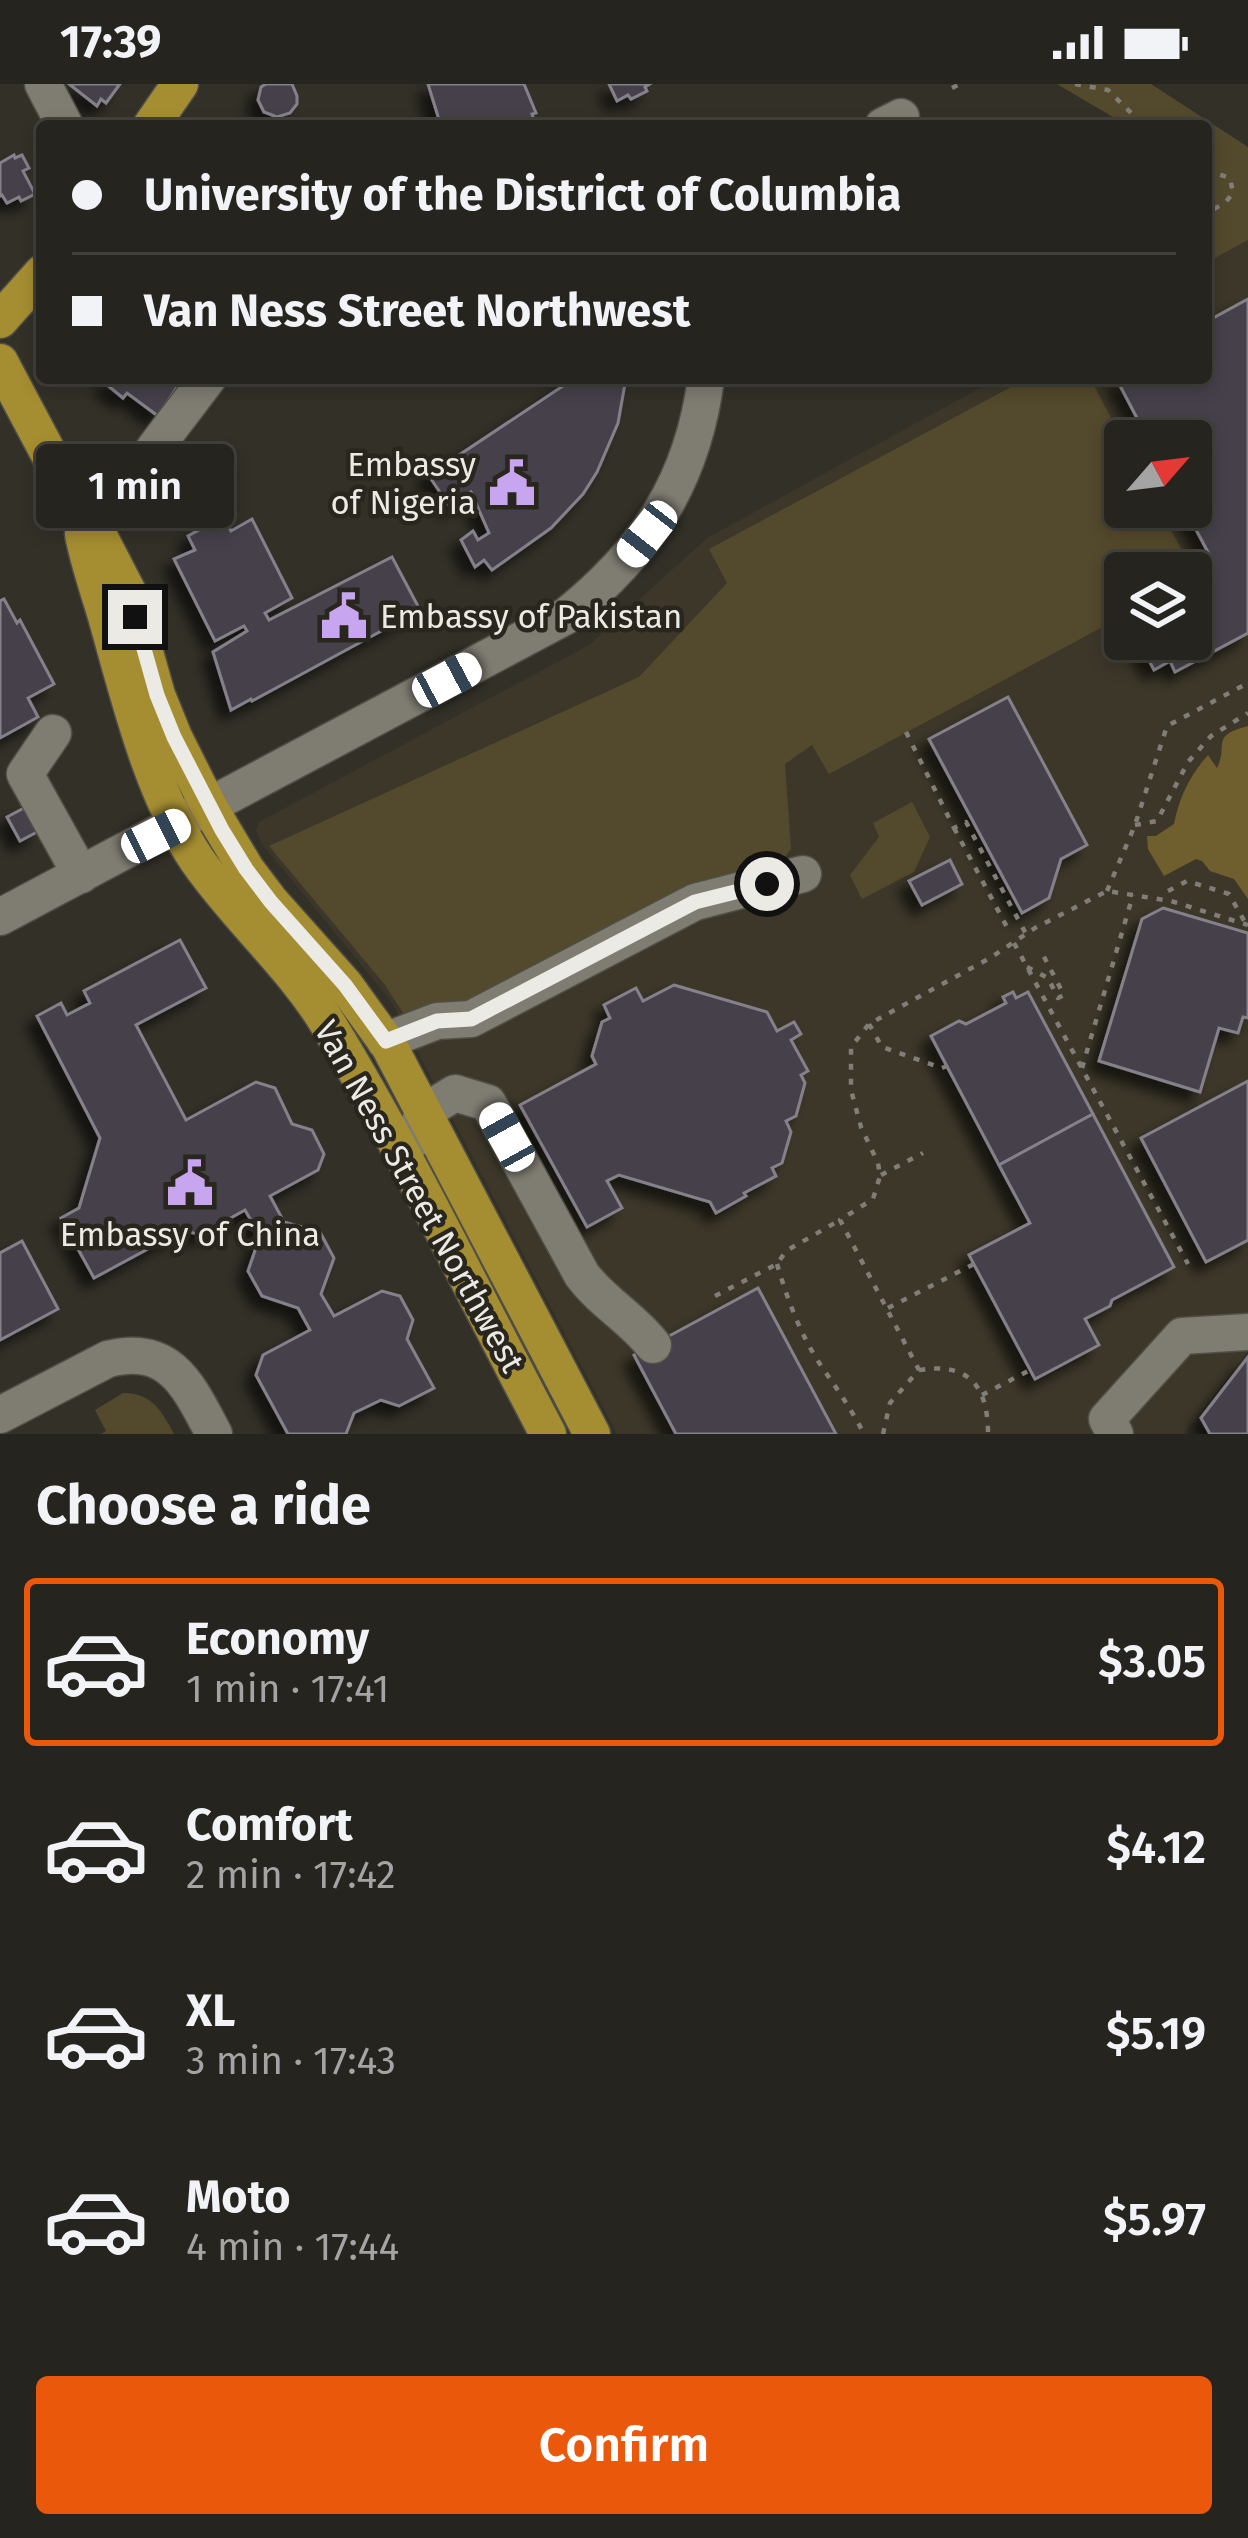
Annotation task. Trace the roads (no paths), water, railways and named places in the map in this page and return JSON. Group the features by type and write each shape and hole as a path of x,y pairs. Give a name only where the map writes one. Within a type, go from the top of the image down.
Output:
{"main road":[{"path":"155,120 180,84"},
{"path":"0,320 36,280"},
{"name":"Van Ness Street Northwest","path":"0,362 79,511 89,563 152,766 345,985 386,1041 592,1434"},
{"name":"Van Ness Street Northwest","path":"194,816 196,859 324,1017 548,1434"}],"street":[{"path":"43,84 62,120"},
{"path":"154,449 203,384"},
{"path":"0,917 566,616 625,562 675,489 696,433 705,384"},
{"path":"53,733 25,774 82,874"},
{"path":"386,1041 437,1021 471,1019 695,902 803,874"},
{"path":"404,1161 424,1112 455,1094 488,1102 583,1275 653,1345"},
{"path":"1115,1434 1107,1419 1182,1336 1248,1333"},
{"path":"0,1414 108,1359 128,1354 152,1359 178,1373 214,1434"}],"place":[{"name":"Embassy of Nigeria","path":"512,483"},
{"name":"Embassy of Pakistan","path":"344,616"},
{"name":"Embassy of China","path":"190,1183"}]}
